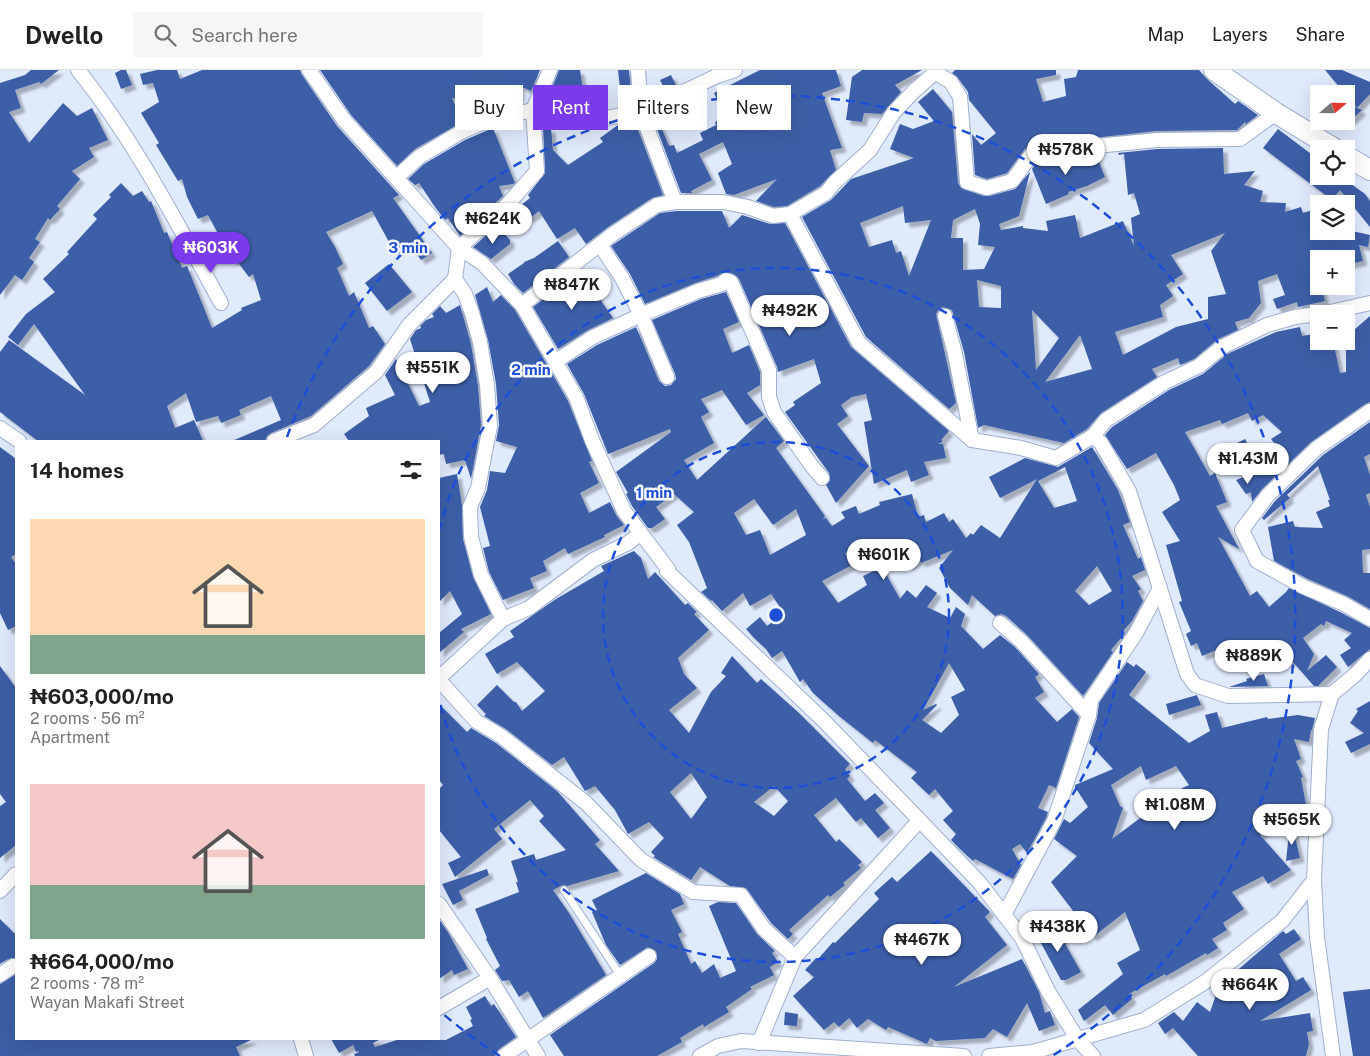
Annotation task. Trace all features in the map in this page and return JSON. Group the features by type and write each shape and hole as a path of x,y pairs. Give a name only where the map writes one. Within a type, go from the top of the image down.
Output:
{"street":[{"path":"78,70 104,102 162,196 221,303"},
{"path":"309,70 344,120 459,248 482,263 522,304 576,397 592,440 624,511 668,569 667,571 824,720 919,821 980,882 1022,938 1048,991 1078,1040 1093,1056"},
{"path":"544,85 550,70"},
{"path":"638,70 639,85"},
{"path":"698,85 735,70"},
{"path":"1214,70 1276,113 1320,140"},
{"path":"522,304 613,234 657,205 675,202 724,202 748,207 773,216 790,214 826,193 834,183 870,150 894,112 937,71 951,82 960,97 968,182 987,188 1012,181 1032,154 1157,140 1240,139 1276,113"},
{"path":"397,177 419,157 461,132 493,118 533,110"},
{"path":"276,440 314,425 376,372 409,325 455,279 459,248 507,205 537,171 534,130"},
{"path":"648,130 675,202"},
{"path":"1355,161 1370,170"},
{"path":"790,214 859,343 972,440 1020,448 1056,458 1093,436 1106,420 1165,382 1199,366 1222,347 1267,325 1295,317 1310,315"},
{"path":"600,245 622,278 641,315 667,377"},
{"path":"455,279 465,294 480,342 487,385 490,426 478,488 470,507 471,537 481,574 504,619"},
{"path":"556,361 594,337 641,315 698,291 722,284 726,280 731,282 769,370 769,397 774,412 822,478"},
{"path":"1355,306 1370,302"},
{"path":"945,316 955,354 972,440"},
{"path":"1370,411 1317,448 1268,495 1242,530 1257,561 1304,587 1344,604 1370,619"},
{"path":"0,428 18,440"},
{"path":"1093,436 1101,443 1130,492 1187,674 1195,685 1228,696 1332,694"},
{"path":"440,678 504,619 529,608 593,560 628,543 640,534"},
{"path":"1004,915 1054,821 1089,716 1091,700 1136,634 1160,588"},
{"path":"1000,622 1021,641 1089,716"},
{"path":"1334,1056 1318,936 1314,880 1321,729 1332,694 1356,674 1370,658"},
{"path":"440,680 476,721 502,736 586,803 641,860 693,892 741,895 764,929 794,957"},
{"path":"759,1043 794,957 919,821"},
{"path":"0,891 15,875"},
{"path":"989,1056 1034,1054 1144,1020 1205,982 1282,920 1314,880"},
{"path":"440,905 490,978 538,1056"},
{"path":"504,1056 649,956"},
{"path":"0,975 13,966"},
{"path":"440,1007 490,978"},
{"path":"301,1040 306,1056"},
{"path":"700,1056 718,1046 742,1041 964,1056"}],"lane":[{"path":"564,890 620,975"}],"building":[{"path":"31,70 59,70 41,84 39,82 15,90 21,108 9,112 29,143 63,103 77,116 92,108 108,140 89,148 94,157 72,171 80,179 57,206 60,209 50,220 48,218 35,239 40,242 29,258 34,262 22,280 15,275 0,295 0,83 25,75"},
{"path":"126,70 132,85 121,89 115,73"},
{"path":"157,70 177,70 180,79 202,70 300,70 337,126 399,195 393,198 432,253 421,260 409,243 394,251 372,211 326,232 343,264 337,268 349,296 354,292 369,328 373,326 385,344 369,366 311,416 271,433 265,440 234,440 281,420 271,396 239,410 241,415 221,423 218,416 196,422 186,393 167,406 175,428 194,420 203,440 37,440 0,412 0,352 9,340 85,395 34,324 18,345 8,337 26,314 55,292 43,279 69,254 67,252 97,219 93,215 111,197 109,195 121,183 133,196 142,191 149,202 151,201 164,233 167,232 182,268 187,266 212,328 242,310 241,308 261,300 253,274 249,277 236,260 233,262 208,215 198,219 187,197 182,179 178,181 156,145 159,143 141,113 159,102 153,83 143,85 140,74"},
{"path":"320,70 540,70 531,91 523,87 523,85 455,85 455,99 452,98 455,105 455,126 415,149 397,166 351,115"},
{"path":"559,70 580,70 582,85 553,85"},
{"path":"618,70 629,70 630,85 620,85"},
{"path":"760,70 836,70 841,86 822,93 842,148 830,150 836,170 820,186 787,206 774,207 756,201 777,179 734,195 726,194 718,173 732,164 723,142 699,154 712,180 691,191 692,193 681,193 657,130 662,130 669,146 674,145 677,153 703,140 700,133 716,125 715,122 717,121 717,130 791,130 791,85 730,85"},
{"path":"862,70 922,70 895,85 901,92 882,114 864,113 862,122 846,120 852,77"},
{"path":"955,70 1056,70 1056,75 1036,79 1043,102 1066,96 1064,79 1076,77 1078,70 1199,70 1235,104 1238,101 1258,115 1246,124 1245,122 1237,130 1156,131 1031,145 1025,149 1007,173 987,179 975,175 972,134 981,145 996,133 969,100 968,92 952,73"},
{"path":"1325,70 1342,70 1370,82 1370,94 1357,108 1355,106 1355,85 1338,85"},
{"path":"671,75 676,85 662,85 660,80"},
{"path":"933,89 952,112 958,183 961,188 989,196 1015,189 1030,172 1019,216 999,224 1001,230 1023,226 1023,228 1048,231 1046,221 1075,215 1080,238 1123,221 1134,246 1131,218 1140,214 1134,193 1128,195 1124,154 1119,155 1118,153 1157,149 1223,148 1224,174 1255,171 1244,185 1263,191 1260,202 1286,203 1285,212 1301,207 1303,213 1310,211 1310,240 1355,240 1355,232 1370,235 1368,247 1359,245 1363,261 1355,263 1355,250 1310,250 1310,295 1324,295 1325,301 1298,307 1297,302 1277,309 1273,299 1285,295 1277,274 1258,281 1261,303 1249,318 1235,322 1238,330 1218,339 1194,359 1180,365 1178,358 1152,369 1157,377 1101,413 1087,429 1064,443 984,425 978,428 964,352 952,310 943,307 936,314 956,403 949,409 866,337 802,217 831,200 851,179 914,158 890,149 900,124 913,129 934,121 918,102","holes":["903,206 905,223 931,220 909,276 901,251 896,253 892,240 869,247 860,223","975,209 980,224 978,245 995,247 984,269 963,270 963,238 951,238 953,220","1225,233 1211,251 1226,294 1208,297 1208,319 1176,327 1123,355 1115,332 1163,317 1160,305 1173,296 1166,285 1183,274 1171,255","977,280 1001,286 1001,308 979,307","1032,310 1059,338 1036,370","1080,335 1092,369 1045,382"]},
{"path":"1355,107 1362,110 1355,117"},
{"path":"618,125 618,130 638,130 663,195 652,198 586,244 575,228 557,239 539,211 529,219 520,206 530,198 528,195 545,173 543,130 551,130 553,150 568,165 603,142 600,138"},
{"path":"1278,129 1310,153 1310,183 1263,148"},
{"path":"488,130 494,130 515,183 499,186 503,196 493,205 475,212 480,218 460,236 448,218 445,220 419,183 415,185 408,179 424,164 465,140"},
{"path":"1096,155 1105,177 1087,186 1068,192 1069,194 1046,204 1032,169 1037,162"},
{"path":"1312,185 1352,185 1365,194 1370,201 1370,227 1355,208 1355,195 1344,195 1340,190 1336,195 1325,195"},
{"path":"722,211 729,228 742,215 770,224 785,223 851,347 949,431 942,439 942,442 938,444 943,444 946,458 924,462 929,475 911,482 907,470 874,484 864,422 872,420 866,394 852,397 841,405 848,416 837,424 869,466 836,503 826,485 830,480 829,473 785,412 795,405 793,402 821,383 814,359 778,372 739,279 734,274 724,272 645,304 630,274 611,246 660,213"},
{"path":"490,232 495,238 503,232 510,240 510,244 491,259 473,247"},
{"path":"558,241 569,257 523,293 508,274"},
{"path":"389,264 412,292 387,311 365,283"},
{"path":"580,271 613,318 588,330 558,349 533,307"},
{"path":"487,287 493,302 501,295 515,310 568,401 592,461 589,462 599,483 580,493 589,513 610,502 616,515 624,525 604,535 605,537 568,554 565,548 543,561 547,571 530,578 534,588 503,600 489,572 483,548 490,546 480,507 487,490 490,471 505,473 517,447 496,441 499,425 496,384 488,340 475,295"},
{"path":"726,292 739,322 723,329 732,353 749,345 760,372 760,385 747,393 764,415 746,425 722,390 701,399 709,412 701,417 714,443 684,460 697,480 766,417 784,441 776,448 825,516 823,519 826,518 832,526 845,518 841,512 856,506 859,514 880,505 879,502 912,494 918,517 924,515 926,522 944,513 949,522 953,519 966,538 971,533 973,535 981,525 1000,538 1037,479 1000,498 989,477 1025,458 1058,467 1092,447 1118,490 1130,522 1123,525 1138,559 1141,557 1145,570 1132,576 1141,589 1138,591 1143,601 1132,621 1123,631 1125,633 1111,650 1113,652 1083,696 1027,635 1006,616 1001,614 995,616 972,595 968,605 950,588 939,568 953,550 921,563 920,560 908,566 903,557 888,567 873,543 845,553 852,565 822,581 838,603 867,585 863,576 882,567 900,599 907,590 916,598 926,585 937,593 927,607 950,618 956,607 965,614 961,626 983,649 1000,635 1015,647 1039,674 1035,677 1044,692 1035,698 1057,722 1072,709 1079,717 1056,788 1049,785 1038,808 1048,812 1046,818 1027,853 1020,844 1012,849 1021,865 1013,879 975,859 973,861 962,851 951,840 956,834 943,820 953,811 935,789 929,795 911,778 917,772 875,740 873,743 839,716 813,693 803,679 800,682 782,651 772,658 766,649 746,629 760,617 767,626 784,613 771,594 750,606 743,593 722,611 701,592 707,588 689,542 677,525 694,512 674,494 656,507 665,519 652,528 648,528 632,506 626,494 628,493 616,472 671,432 670,429 608,454 584,394 567,364 597,345 636,327 659,381 665,386 671,385 676,379 675,374 652,320 701,299","holes":["1065,467 1077,501 1054,508 1038,481","754,499 773,525 796,509 806,535 770,555 760,530 746,535 734,513","1097,566 1112,591 1089,605 1075,591","949,663 965,690 951,697 959,715 941,733 922,720 937,705 923,710"]},
{"path":"460,305 471,344 478,386 481,425 471,479 465,460 446,464 444,454 440,455 440,440 348,440 344,434 369,416 366,408 395,395 385,375 396,359 419,406 430,402 410,339 426,320 434,317 432,314 440,306 446,313"},
{"path":"1370,316 1370,402 1311,442 1262,489 1252,502 1251,492 1246,494 1236,480 1251,474 1235,444 1245,439 1263,471 1284,456 1271,439 1282,432 1263,415 1252,421 1248,413 1222,424 1220,420 1185,432 1210,476 1215,473 1227,502 1216,506 1239,549 1218,537 1250,596 1257,591 1269,607 1289,588 1370,628 1370,649 1348,667 1340,655 1351,648 1344,640 1352,633 1326,621 1324,626 1321,624 1303,638 1314,654 1307,671 1326,655 1337,667 1318,686 1314,686 1292,661 1290,663 1273,645 1243,669 1239,654 1226,659 1221,648 1202,656 1197,643 1191,646 1186,634 1191,631 1179,602 1182,601 1166,545 1180,541 1162,512 1180,500 1174,485 1156,453 1127,469 1105,435 1112,427 1169,390 1203,374 1227,354 1276,332 1300,327 1302,336 1310,335 1310,350 1335,350 1340,373 1346,372 1346,350 1355,350 1355,329"},
{"path":"1370,422 1370,454 1364,457 1370,475 1370,493 1366,495 1370,507 1370,549 1362,550 1363,573 1370,573 1370,609 1274,561 1268,527 1293,521 1295,527 1323,528 1316,512 1330,506 1328,500 1330,500 1318,466 1287,495 1290,498 1264,520 1262,518 1275,501 1323,455"},
{"path":"0,447 15,458 15,555 11,557 15,563 15,626 8,630 0,613"},
{"path":"457,474 462,505 463,539 473,577 491,614 461,629 464,632 440,652 440,632 462,614 450,591 440,601 440,478"},
{"path":"634,551 641,558 648,579 655,572 685,605 688,603 697,612 694,614 709,630 678,658 684,674 697,688 669,710 689,733 711,692 726,676 721,673 732,656 757,683 761,679 799,713 850,764 845,769 850,776 847,779 865,801 875,793 884,803 875,810 890,828 878,838 861,818 856,822 836,798 814,815 836,842 839,839 862,862 858,865 861,868 843,883 845,885 830,897 828,895 789,930 793,934 788,939 771,923 746,888 730,886 700,867 691,880 653,857 655,856 651,852 664,838 649,822 628,834 615,810 595,786 585,791 564,757 552,765 506,729 484,716 486,714 477,705 497,685 516,702 522,711 545,691 517,662 497,674 485,654 514,637 510,631 530,617 556,599 604,571 601,566","holes":["691,773 707,797 691,819 670,792","774,786 788,801 774,816 754,802"]},
{"path":"1127,662 1134,667 1136,664 1146,672 1129,695 1189,743 1210,731 1205,715 1217,712 1222,728 1267,717 1268,719 1298,715 1315,718 1309,742 1294,739 1301,759 1296,761 1303,777 1301,778 1307,810 1292,813 1260,835 1291,870 1268,884 1263,876 1232,892 1244,909 1223,923 1227,930 1212,939 1218,948 1129,994 1132,999 1113,1015 1105,1005 1084,1021 1078,1010 1123,974 1117,963 1140,950 1125,912 1093,937 1051,882 1077,856 1054,839 1064,819 1070,823 1088,807 1075,785 1113,769 1089,743 1097,718 1099,703","holes":["1141,766 1146,780 1176,766 1189,785 1172,793 1173,795 1163,801 1170,813 1146,821 1143,816 1112,839 1123,808 1120,806 1111,785"]},
{"path":"0,666 15,687 15,846 0,858 0,806 6,802 0,794"},
{"path":"1264,674 1268,686 1229,687 1247,681 1246,679"},
{"path":"1197,695 1201,705 1169,715 1166,704"},
{"path":"1370,701 1370,744 1351,753 1345,742 1364,733 1350,723 1358,711 1356,709"},
{"path":"440,705 467,732 471,728 496,743 557,791 600,840 595,844 619,871 567,886 563,885 553,890 606,975 543,1018 528,991 519,997 509,980 502,981 495,970 500,966 486,939 475,909 519,892 516,882 518,882 511,861 534,854 536,860 566,850 539,821 544,816 530,800 494,829 502,839 455,877 448,863 461,857 440,831 440,788 443,785 440,781"},
{"path":"1290,824 1292,824 1300,858 1286,861"},
{"path":"931,851 990,912 985,917 1007,945 954,987 1022,959 1039,992 1045,1013 1050,1011 1055,1025 1039,1031 1027,1003 1007,1037 993,1029 985,1038 936,1041 930,1038 927,1044 888,1027 886,1030 868,1019 857,1028 849,1018 839,1027 834,1022 824,1030 793,996 814,977 805,970 879,899 874,893 892,877 897,882"},
{"path":"487,869 489,875 459,891 463,900 453,905 442,884"},
{"path":"646,873 680,894 684,904 671,910 682,932 678,934 691,964 695,961 702,973 714,964 720,978 736,971 709,906 718,902 736,903 757,934 775,951 772,953 778,962 770,967 774,975 750,987 752,989 726,1007 729,1012 704,1027 703,1024 680,1038 682,1042 657,1056 564,1056 550,1035 654,963 657,959 656,951 648,947 620,965 606,945 592,912 597,910 592,900"},
{"path":"0,919 15,934 15,958 8,959 0,964"},
{"path":"440,920 468,969 454,975 452,970 440,978"},
{"path":"1054,924 1081,972 1066,980 1061,980 1036,934"},
{"path":"1294,929 1301,939 1279,954 1296,981 1303,977 1311,990 1260,1021 1310,1013 1313,1031 1307,1032 1309,1044 1306,1056 1198,1056 1173,1028 1165,1034 1158,1023 1174,1012 1183,1021 1197,1002 1210,1012 1219,986 1283,931 1286,934"},
{"path":"15,975 15,1040 251,1040 236,1047 240,1056 0,1056 0,984"},
{"path":"1370,989 1370,1056 1353,1056 1343,992"},
{"path":"485,996 491,1006 494,1004 516,1037 499,1049 495,1056 355,1056 354,1054 359,1052 356,1052 353,1045 339,1053 332,1040 379,1040 373,1043 375,1047 397,1040 446,1040 473,1026 466,1007"},
{"path":"785,1012 798,1014 797,1026 784,1025"}]}
